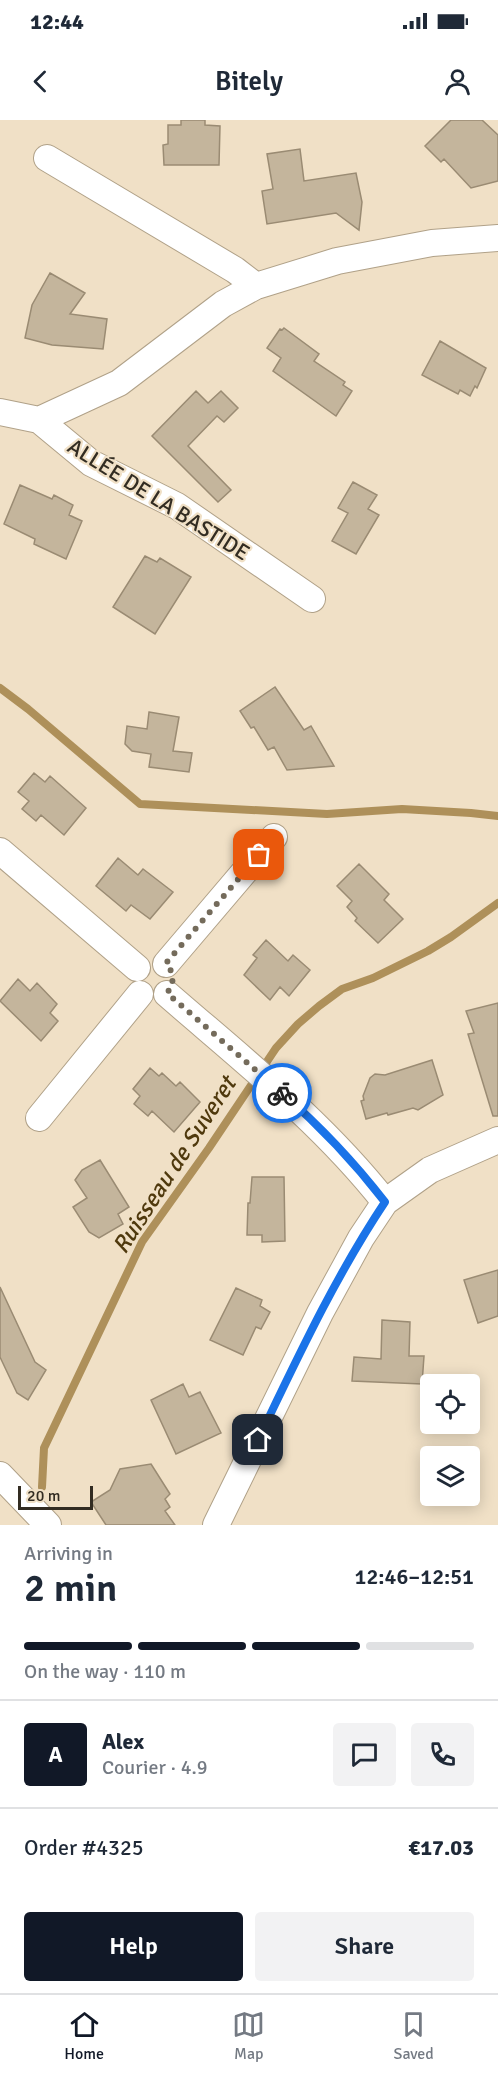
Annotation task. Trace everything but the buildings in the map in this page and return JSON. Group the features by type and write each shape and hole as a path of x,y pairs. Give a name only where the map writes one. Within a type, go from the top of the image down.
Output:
{"street":[{"path":"47,158 235,270 256,286"},
{"path":"39,420 119,383 223,304 256,286 337,261 432,243 498,238"},
{"name":"ALLÉE DE LA BASTIDE","path":"0,412 39,420 91,463 177,506 312,599"},
{"path":"166,963 274,837"},
{"path":"0,851 137,968"},
{"path":"154,959 166,963 173,975 171,988 167,993 157,999 140,994 133,978 141,963 154,959"},
{"path":"167,993 322,1130 360,1170 385,1202"},
{"path":"39,1118 140,994"},
{"path":"216,1525 320,1313 361,1238 385,1202 430,1170 498,1140"},
{"path":"0,1475 48,1525"}],"waterway":[{"path":"0,688 140,804 327,814 402,809 498,816"},
{"name":"Ruisseau de Suveret","path":"42,1487 44,1448 142,1242 276,1048 298,1024 342,989 373,978 428,951 498,903"}],"way so far":[{"path":"259,855 166,963 173,975 173,982 167,993 282,1093"}],"route":[{"path":"258,1440 320,1313 361,1238 385,1202 360,1170 282,1093"}]}
